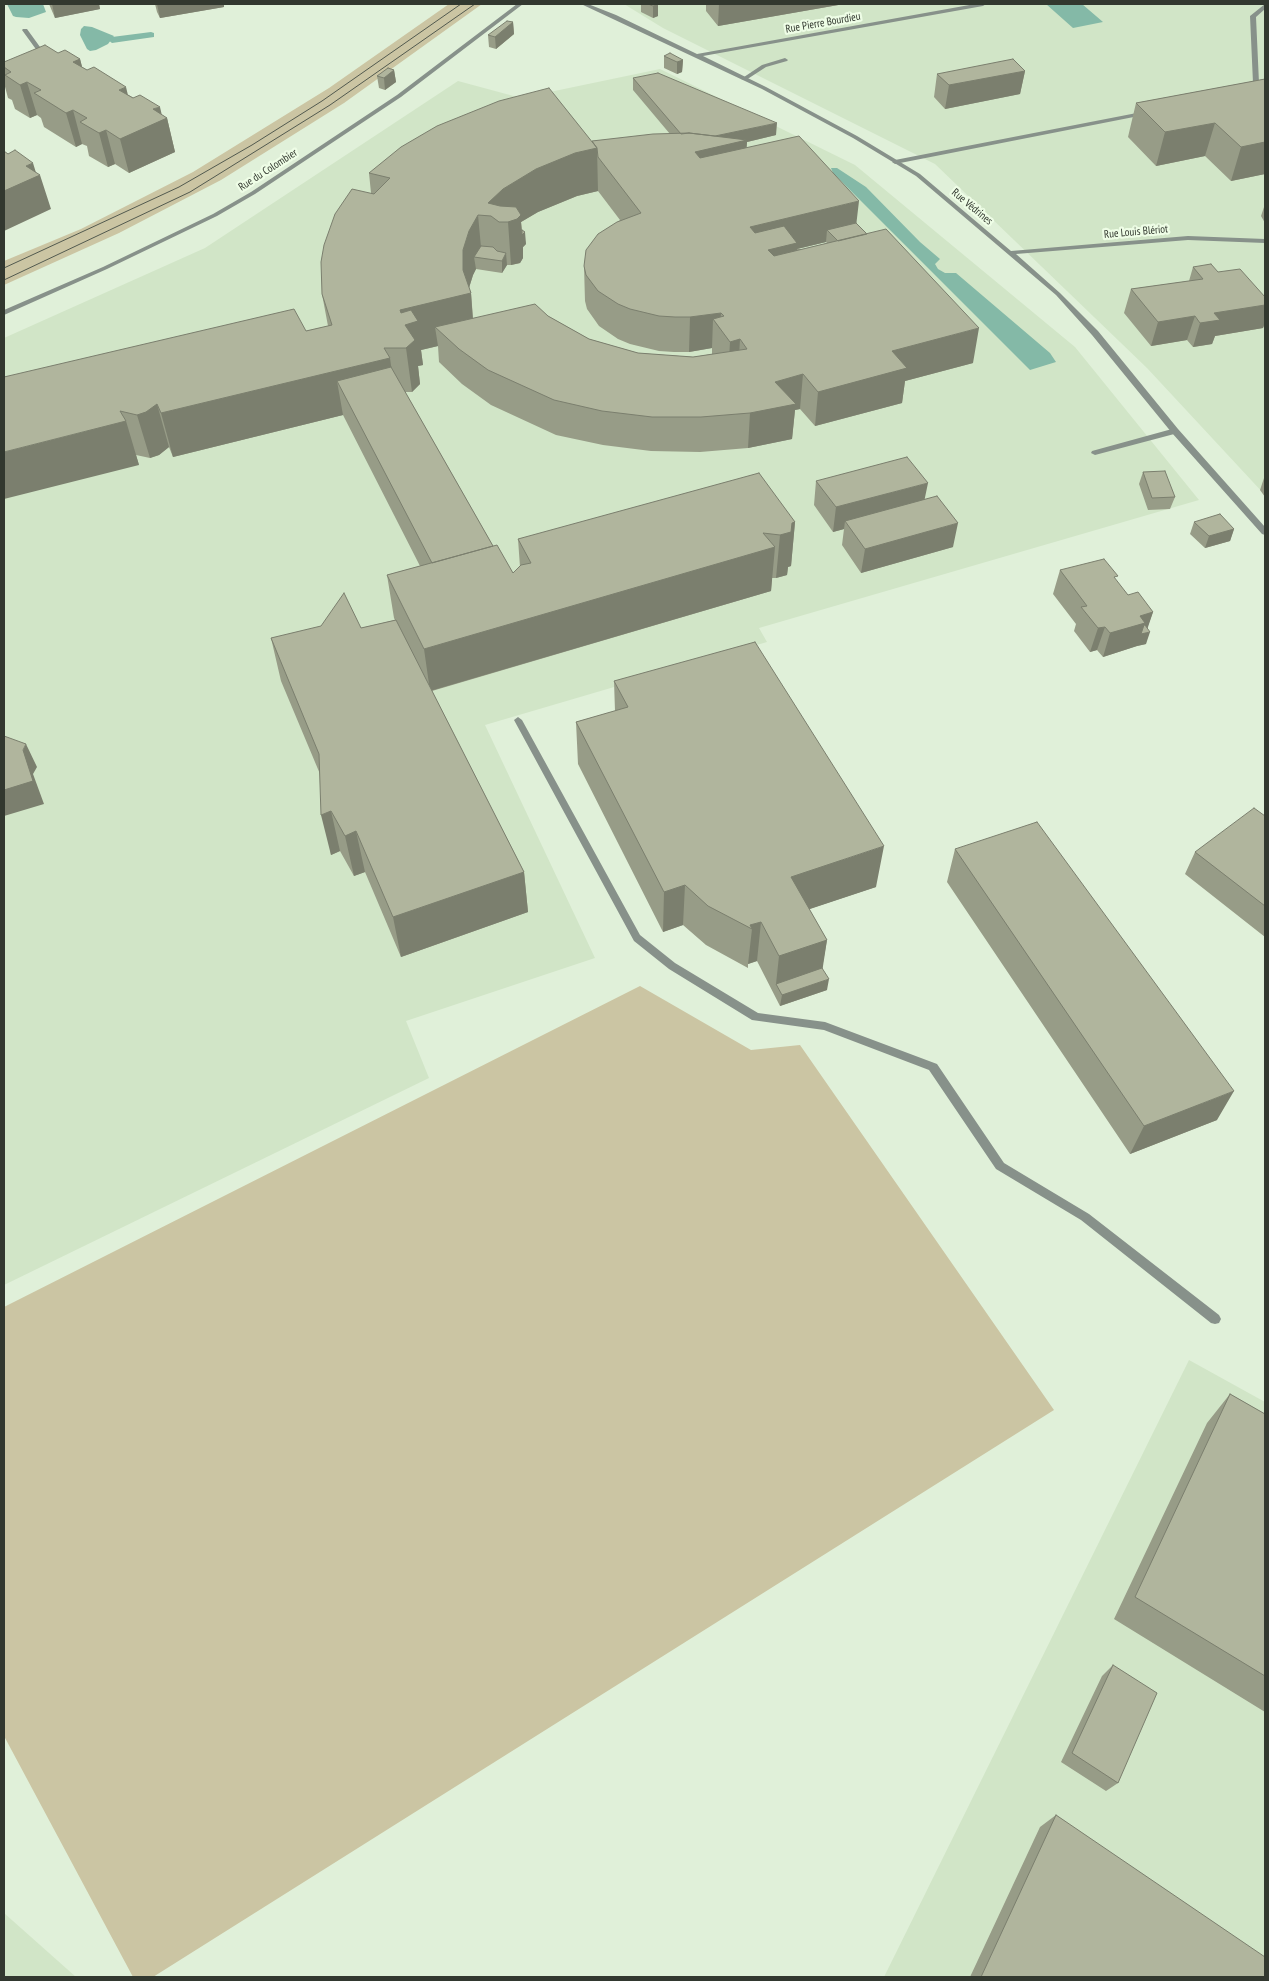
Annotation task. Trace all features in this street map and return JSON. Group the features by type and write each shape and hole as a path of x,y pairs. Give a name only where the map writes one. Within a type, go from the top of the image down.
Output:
{"street":[{"name":"Rue du Colombier","path":"4,313 215,215 253,193 399,96 520,4"},
{"name":"Rue Védrines","path":"584,4 614,16 744,79 855,138 918,175 1058,294 1095,333 1175,431 1265,532"},
{"name":"Rue Pierre Bourdieu","path":"695,56 983,4"},
{"path":"1241,92 1251,90 1256,83 1253,16 1265,6"},
{"path":"26,30 49,66"},
{"path":"744,79 764,66 786,60"},
{"path":"895,162 1155,111"},
{"name":"Rue Louis Blériot","path":"1009,253 1188,238 1265,241"},
{"path":"1095,453 1175,431"},
{"path":"518,720 637,938 672,966 756,1016 825,1026 933,1067 1000,1166 1085,1217 1215,1319"}],"shaded area":[{"path":"449,4 482,4 344,103 221,180 119,233 4,285 4,261 81,229 193,172 329,88"},
{"path":"624,4 1265,4 1265,495 1147,368 935,164 663,28"},
{"path":"660,69 855,165 1075,347 1199,500 759,628 767,642 485,725 595,958 406,1021 429,1078 4,1285 4,338 205,248 458,81 521,98"},
{"path":"640,986 751,1050 800,1045 1054,1410 153,1977 133,1977 4,1736 4,1307"},
{"path":"1189,1360 1265,1402 1265,1977 884,1977"},
{"path":"4,1913 76,1977 4,1977"}],"water":[{"path":"7,4 43,4 46,12 29,18 16,17 13,16"},
{"path":"1046,4 1082,4 1103,22 1073,28"},
{"path":"84,26 92,27 114,36 108,44 90,51 80,35 81,29"},
{"path":"831,168 837,168 866,187 920,242 940,259 935,264 938,269 945,273 956,273 1050,353 1056,362 1030,370 833,173"}],"building":[{"path":"507,21 513,22 495,37 488,35"},
{"path":"45,45 58,53 65,50 80,59 73,62 87,70 94,67 126,87 119,90 133,98 140,95 160,107 153,109 167,118 120,139 106,130 99,133 80,122 87,118 73,110 66,113 34,93 41,90 27,82 20,85 5,75 11,72 4,67 4,62"},
{"path":"670,53 683,60 677,62 664,56"},
{"path":"1013,59 1025,71 949,85 937,74"},
{"path":"388,68 394,70 384,78 377,76"},
{"path":"658,73 777,123 715,136 681,134 633,78"},
{"path":"1265,79 1265,142 1241,147 1215,123 1165,132 1136,103"},
{"path":"549,88 597,148 575,153 536,169 503,189 488,203 516,207 521,215 517,219 508,222 499,222 491,216 478,215 469,231 463,250 463,270 471,293 400,310 401,313 411,310 418,321 405,325 415,340 406,348 384,348 390,358 161,413 157,404 146,412 137,415 120,411 126,421 4,452 4,377 294,309 306,331 332,325 322,294 321,262 324,245 335,214 352,189 374,194 390,178 369,173 401,147 437,126 499,101"},
{"path":"689,133 747,140 695,152 700,158 799,136 859,201 750,227 755,233 784,226 797,243 768,250 774,256 886,229 979,328 892,351 907,368 818,392 803,374 775,382 796,404 750,413 701,417 652,417 602,411 554,400 488,370 459,349 435,327 535,304 548,316 589,339 638,353 693,357 747,349 740,339 730,342 713,319 724,316 721,313 675,317 659,316 630,309 618,304 598,291 586,275 584,266 586,250 598,234 617,222 641,213 598,157 597,148 592,141 653,134"},
{"path":"15,150 33,163 26,166 40,175 4,191 4,151 8,154"},
{"path":"856,223 867,234 838,241 827,230"},
{"path":"481,246 493,247 497,251 506,253 502,261 474,257"},
{"path":"1211,264 1218,272 1240,269 1265,297 1265,305 1214,313 1220,320 1200,323 1195,316 1158,322 1131,289 1203,279 1193,267"},
{"path":"391,367 493,546 432,563 337,381"},
{"path":"907,457 928,483 836,507 816,481"},
{"path":"1165,471 1175,497 1152,498 1143,472"},
{"path":"759,473 795,522 792,523 791,532 780,535 763,533 775,547 424,649 387,575 497,545 513,573 521,565 531,563 518,539"},
{"path":"937,496 958,523 865,549 845,521"},
{"path":"1220,514 1234,529 1209,536 1194,522"},
{"path":"1104,559 1118,576 1114,577 1128,595 1138,592 1153,612 1140,616 1145,623 1110,633 1105,627 1098,628 1081,607 1087,606 1060,570"},
{"path":"344,593 361,628 396,620 524,872 393,917 356,831 345,836 331,811 321,815 319,754 271,638 321,626"},
{"path":"1144,625 1150,632 1141,634"},
{"path":"755,642 884,846 791,877 827,940 779,956 761,922 750,925 752,929 708,906 685,885 664,892 576,722 628,707 614,681"},
{"path":"4,736 26,744 23,750 33,781 4,790"},
{"path":"1254,808 1265,816 1265,906 1195,852"},
{"path":"1037,822 1234,1091 1144,1126 955,849"},
{"path":"822,968 829,979 782,995 776,984"},
{"path":"1230,1394 1265,1414 1265,1676 1135,1597"},
{"path":"1113,1665 1157,1693 1118,1783 1072,1753"},
{"path":"1056,1815 1265,1957 1265,1977 981,1977"}],"waterway":[{"path":"112,40 151,35"}],"tram line":[{"path":"4,268 179,187 252,145 322,101 461,4"},
{"path":"4,280 190,192 330,105 475,4"}]}
